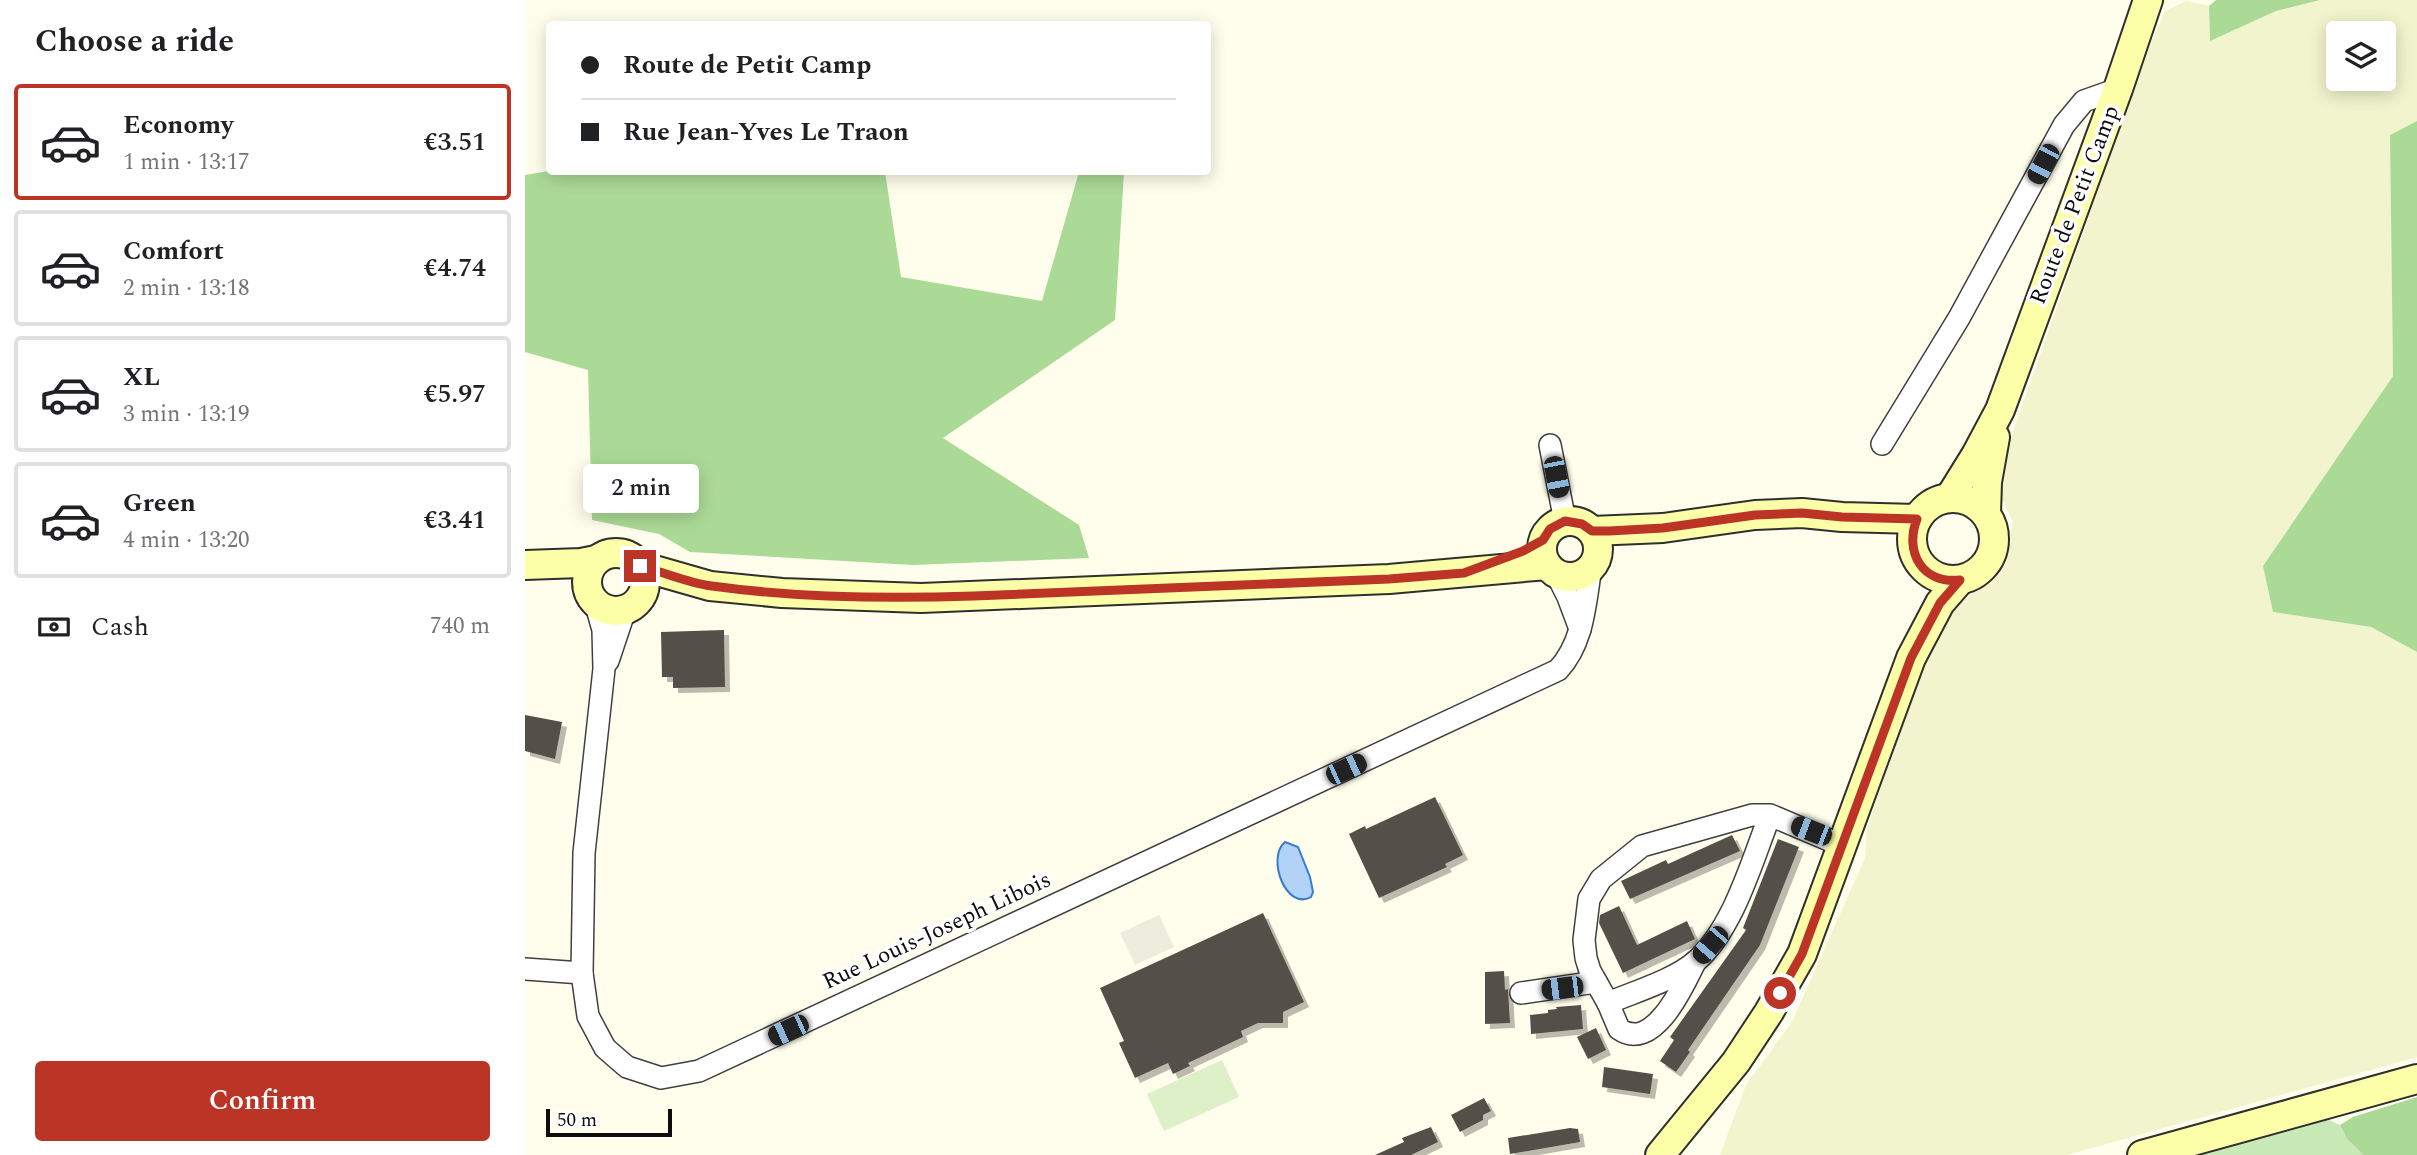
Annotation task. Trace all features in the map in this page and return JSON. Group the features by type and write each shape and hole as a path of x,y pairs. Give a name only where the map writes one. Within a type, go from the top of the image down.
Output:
{"main road":[{"name":"Route de Petit Camp","path":"1950,497 2000,410 2148,0"},
{"name":"Route de Petit Camp","path":"1986,514 1987,482 2000,410"},
{"path":"1842,517 1919,559 1934,576 1947,580 1960,580 1977,573 1987,564 1995,539 1992,526 1986,514 1976,505 1950,497 1926,508 1917,519 1912,531 1919,559 1924,593 1911,658"},
{"path":"1593,551 1663,528 1755,515 1812,513 1842,517 1917,519"},
{"path":"640,566 709,586 782,593 921,598 1389,579 1464,573 1548,559 1571,577 1585,572 1593,551 1582,524 1565,521 1550,529 1548,559"},
{"path":"530,571 596,560 607,554 619,553 631,557 644,575 634,602"},
{"path":"592,597 586,579 596,560"},
{"path":"530,571 592,597 613,612 634,602 709,586"},
{"path":"1661,1153 1736,1062 1802,954 1911,658 1940,603 1960,580"},
{"path":"2142,1155 2417,1079"}],"street":[{"path":"1882,444 1959,318 2064,125 2084,101 2118,89"},
{"path":"1550,444 1565,521"},
{"name":"Rue Louis-Joseph Libois","path":"592,597 603,630 604,670 584,853 582,973 588,1016 596,1035 616,1059 641,1073 661,1078 699,1072 1558,670 1569,659 1580,629 1593,551"},
{"path":"1548,559 1568,597 1580,629"},
{"name":"Rue Louis-Joseph Libois","path":"604,670 634,602"},
{"path":"1770,815 1724,928 1695,962 1681,991 1653,1028 1635,1036 1619,1029 1585,958 1584,940 1589,899 1601,878 1642,846 1752,815 1770,815 1843,846"},
{"path":"1608,1003 1667,978 1695,962"},
{"path":"525,969 582,973"},
{"path":"1521,993 1596,982"}],"green space":[{"path":"2216,0 2320,0 2276,11 2210,41 2209,6"},
{"path":"2320,0 2417,0 2417,121 2390,135 2393,376 2263,566 2273,612 2371,627 2417,652 2417,1057 2067,1155 1720,1155 1746,1085 1792,1022 1865,858 1867,827 1932,643 1954,609 2006,564 2013,522 1997,488 2010,440 2146,55 2165,11 2186,1 2209,6 2210,41 2276,11"},
{"path":"2417,121 2417,652 2371,627 2273,612 2263,566 2393,376 2390,135"},
{"path":"546,172 546,175 885,175 901,277 1042,301 1078,175 1124,175 1115,320 943,438 1079,525 1089,558 913,565 690,552 659,534 592,520 588,370 525,352 525,175"},
{"path":"1222,1060 1239,1097 1164,1131 1147,1094"},
{"path":"2417,1097 2417,1155 2363,1155 2347,1139 2340,1125 2353,1117"},
{"path":"2327,1119 2340,1125 2347,1139 2363,1155 2188,1155 2208,1154 2284,1125"}],"shaded area":[{"path":"1159,915 1174,947 1135,965 1120,933"}],"water":[{"path":"1285,842 1298,847 1310,877 1313,892 1311,897 1294,897 1281,881 1278,859"}],"building":[{"path":"724,630 725,687 673,688 673,677 662,677 661,632"},
{"path":"525,715 562,722 555,759 525,751"},
{"path":"1435,797 1463,855 1445,864 1447,867 1379,898 1349,834 1365,826 1366,829"},
{"path":"1732,835 1740,851 1630,899 1621,881 1666,860 1668,864"},
{"path":"1778,839 1799,847 1760,945 1688,1050 1690,1052 1676,1072 1660,1061 1674,1040 1670,1037 1746,930 1743,928"},
{"path":"1619,906 1637,945 1687,921 1695,939 1623,973 1599,923 1600,915"},
{"path":"1263,913 1304,1002 1283,1012 1283,1023 1258,1023 1241,1031 1243,1037 1188,1063 1190,1066 1173,1074 1168,1063 1135,1078 1119,1043 1124,1041 1100,988"},
{"path":"1504,971 1510,1023 1485,1024 1485,972"},
{"path":"1581,1005 1583,1029 1531,1034 1530,1015 1548,1013 1548,1010 1557,1009 1556,1007"},
{"path":"1596,1028 1606,1050 1588,1059 1577,1037"},
{"path":"1604,1067 1653,1074 1650,1094 1602,1087"},
{"path":"1484,1098 1491,1111 1483,1115 1483,1120 1460,1132 1451,1115"},
{"path":"1431,1127 1438,1142 1411,1155 1375,1155 1404,1142 1402,1138"},
{"path":"1578,1129 1580,1142 1510,1154 1508,1138"}],"route":[{"path":"640,566 709,586 782,593 921,598 1389,579 1464,573 1523,551 1543,540 1556,524 1565,521 1582,524 1592,531 1609,531 1663,528 1755,515 1802,513 1917,519 1912,531 1912,543 1920,565 1934,576 1952,581 1960,580 1940,603 1911,658 1802,954 1780,993"}]}
